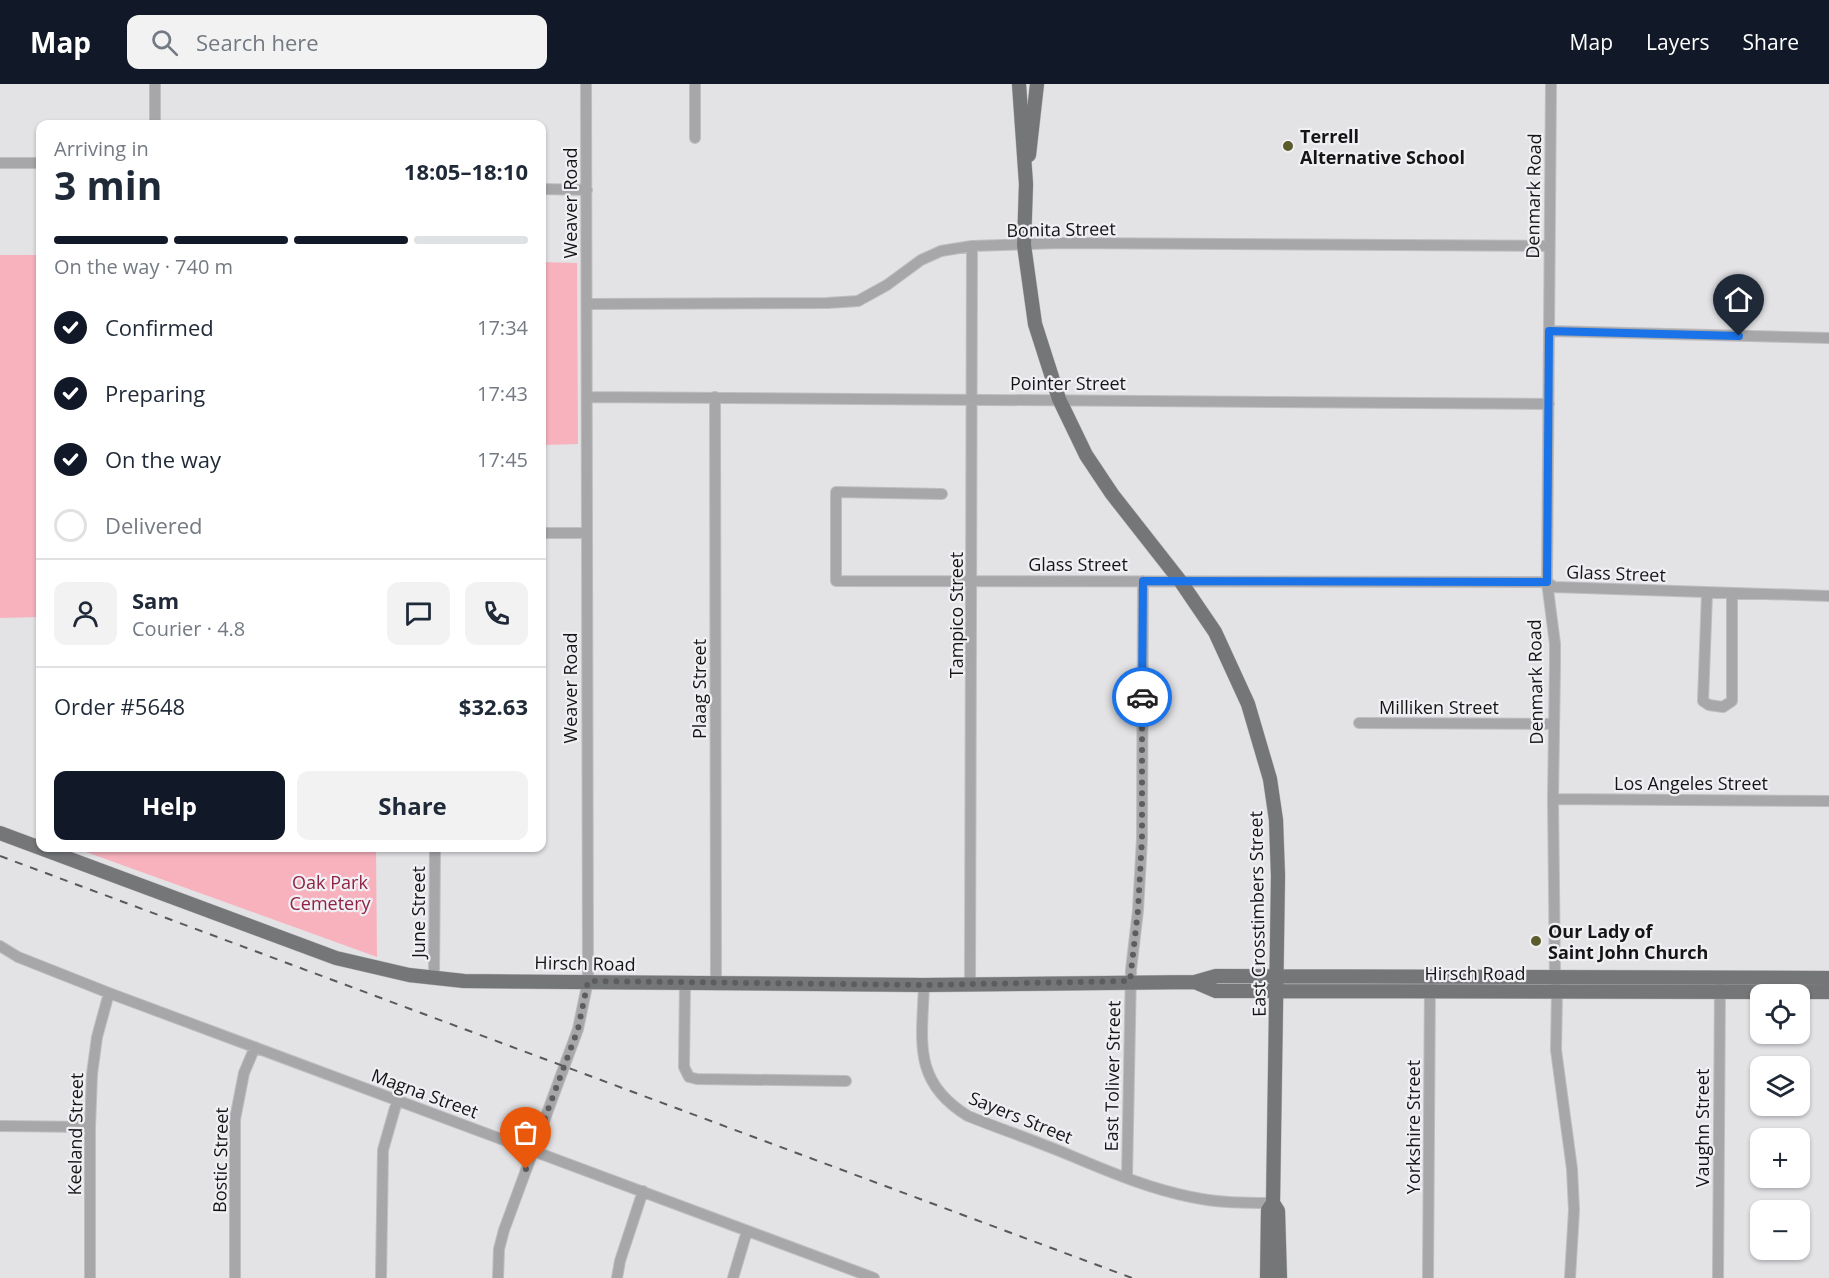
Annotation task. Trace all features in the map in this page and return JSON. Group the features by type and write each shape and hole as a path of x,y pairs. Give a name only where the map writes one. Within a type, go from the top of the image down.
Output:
{"main road":[{"name":"East Crosstimbers Street","path":"1019,84 1026,184"},
{"name":"East Crosstimbers Street","path":"1037,84 1026,184 1024,245 1035,324 1059,399 1086,455 1112,494 1181,582 1215,633 1248,704 1270,779 1276,820 1277,983 1273,1203 1278,1211 1280,1278"},
{"name":"Hirsch Road","path":"0,833 36,847"},
{"name":"Hirsch Road","path":"50,852 305,948 409,975 464,981 924,985 1130,981 1195,982 1216,991 1277,983 1720,985 1829,992"},
{"name":"Hirsch Road","path":"1720,985 1829,978"},
{"name":"East Crosstimbers Street","path":"1267,1278 1268,1210 1273,1203"}],"street":[{"path":"155,84 155,120"},
{"name":"Weaver Road","path":"498,1278 499,1249 504,1230 578,1029 588,981 586,84"},
{"path":"695,84 695,138"},
{"name":"Denmark Road","path":"1551,84 1547,582 1555,644 1553,799 1556,1050 1574,1199 1570,1278"},
{"path":"0,163 36,163"},
{"path":"546,189 586,190"},
{"name":"Bonita Street","path":"587,304 858,301 887,285 921,260 940,251 972,246 1059,243 1549,246"},
{"name":"Tampico Street","path":"970,984 972,246"},
{"path":"1549,331 1829,338"},
{"name":"Pointer Street","path":"586,397 1549,404"},
{"name":"Plaag Street","path":"715,397 717,982"},
{"name":"Glass Street","path":"942,494 836,492 836,581 1547,582 1554,587 1707,594 1829,596"},
{"path":"546,533 587,533"},
{"name":"East Toliver Street","path":"1127,1177 1130,981 1138,910 1142,839 1143,581"},
{"path":"1707,594 1703,701 1708,705 1723,707 1730,705 1732,701 1732,594"},
{"name":"Milliken Street","path":"1359,723 1554,724"},
{"name":"Los Angeles Street","path":"1553,799 1829,801"},
{"name":"June Street","path":"434,977 435,852"},
{"name":"Magna Street","path":"0,946 18,957 109,993 874,1278"},
{"path":"684,983 684,1067 689,1077 846,1081"},
{"name":"Yorkshire Street","path":"1428,1278 1430,984"},
{"name":"Sayers Street","path":"924,985 923,1056 933,1085 953,1107 968,1116 1103,1171 1165,1191 1229,1203 1273,1203"},
{"name":"Vaughn Street","path":"1718,1278 1720,985"},
{"name":"Keeland Street","path":"90,1278 90,1127 94,1053 96,1037 109,993"},
{"name":"Bostic Street","path":"235,1278 235,1119 244,1073 255,1047"},
{"path":"381,1278 383,1150 398,1101"},
{"path":"0,1126 90,1127"},
{"path":"617,1278 620,1261 643,1191"},
{"path":"733,1278 747,1231"}],"green space":[{"path":"0,255 36,255 36,617 0,618"},
{"path":"546,262 577,263 578,444 546,445"},
{"name":"Oak Park Cemetery","path":"86,852 376,852 377,957"}],"railway":[{"path":"0,856 1132,1278"}],"way so far":[{"path":"526,1169 578,1029 588,981 924,985 1130,981 1138,910 1142,839 1142,697"}],"place":[{"name":"Terrell Alternative School","path":"1288,146"},
{"name":"Our Lady of Saint John Church","path":"1536,941"}],"route":[{"path":"1142,697 1143,581 1547,582 1549,331 1739,336"}]}
